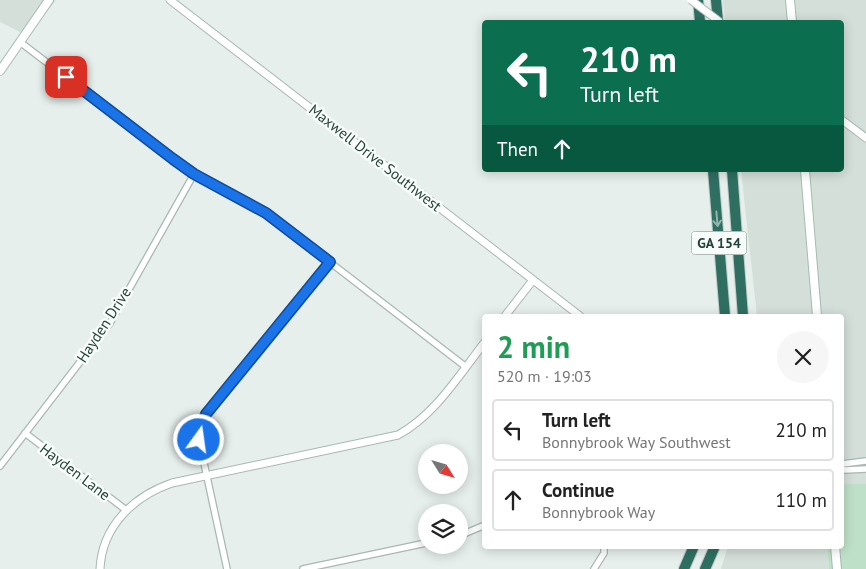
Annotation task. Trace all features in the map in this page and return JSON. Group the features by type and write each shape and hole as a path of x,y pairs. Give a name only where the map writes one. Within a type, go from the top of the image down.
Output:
{"highway":[{"path":"698,0 700,20"},
{"path":"716,0 719,20"},
{"name":"GA 154","path":"713,172 725,314"},
{"name":"GA 154","path":"732,172 743,314"},
{"path":"684,569 693,549"},
{"path":"705,569 714,549"}],"main road":[{"path":"0,71 49,0"},
{"path":"790,0 792,20"},
{"path":"805,172 817,314"},
{"path":"835,549 837,569"}],"street":[{"name":"Maxwell Drive Southwest","path":"170,0 577,314"},
{"path":"691,0 716,20"},
{"path":"20,42 194,174 266,213 466,366"},
{"path":"844,122 866,138"},
{"name":"Hayden Drive","path":"0,466 110,323 194,174"},
{"path":"227,569 199,440 201,426 206,414 330,262"},
{"path":"507,314 533,280"},
{"path":"100,569 109,534 126,510 141,497 158,488 206,476 398,435 413,427 427,415 482,346"},
{"name":"Hayden Lane","path":"25,433 126,510"},
{"path":"844,464 866,461"},
{"path":"844,470 866,469"},
{"path":"468,532 482,526"},
{"path":"303,569 418,545"},
{"path":"594,569 604,553 604,549"},
{"path":"341,561 342,569"}],"shaded area":[{"path":"0,0 56,0 28,36 0,22"},
{"path":"723,0 866,0 866,484 844,484 844,314 757,314 741,172 844,172 844,20 725,20"},
{"path":"727,549 827,549 829,569 721,569"}],"green space":[{"path":"844,484 866,484 866,569 829,569 827,549 844,549"}],"route":[{"path":"66,77 194,174 266,213 330,262 206,414 201,426 199,440"}]}
